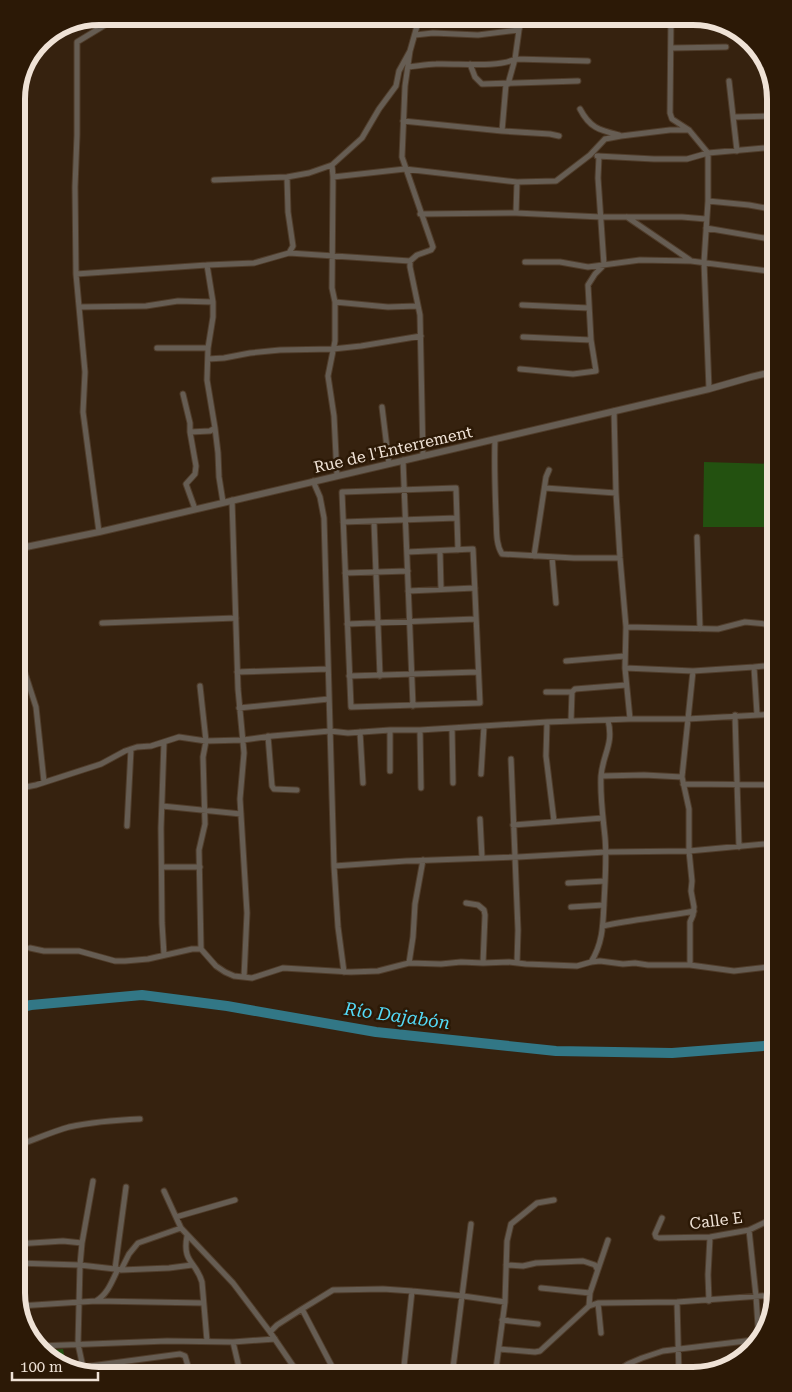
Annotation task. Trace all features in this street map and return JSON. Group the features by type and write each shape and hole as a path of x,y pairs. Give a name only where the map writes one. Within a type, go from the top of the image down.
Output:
{"street":[{"path":"99,532 83,412 85,372 76,274 76,98 77,42 105,25"},
{"path":"214,180 287,177 309,173 332,165 362,138 379,109 396,86 399,71 410,50 418,25"},
{"path":"502,131 507,84 515,59 520,25"},
{"path":"671,25 670,113 672,118 689,130 708,153 708,201 704,262 709,389"},
{"path":"415,35 432,33 478,35 519,30"},
{"path":"672,48 726,46"},
{"path":"76,274 254,263 288,253 410,260 417,255 431,250 433,247 420,214 402,157 405,86 410,50"},
{"path":"408,67 435,64 509,62 515,59 588,61"},
{"path":"470,64 475,77 482,84 578,81"},
{"path":"729,81 737,151"},
{"path":"580,110 588,123 602,131 621,136"},
{"path":"734,117 767,116"},
{"path":"403,122 559,136"},
{"path":"333,176 405,169 517,182 556,181 590,156 605,139 681,129 689,130"},
{"path":"590,156 654,160 687,159 708,153 767,149"},
{"path":"520,369 573,374 596,370 591,340 588,285 604,265 598,156"},
{"path":"332,165 332,288 335,302 335,341 328,376 334,416 337,476"},
{"path":"287,177 288,212 292,246 288,253"},
{"path":"516,213 517,182"},
{"path":"708,201 767,208"},
{"path":"420,214 516,213 601,217 669,216 706,219"},
{"path":"626,217 691,261"},
{"path":"706,228 767,238"},
{"path":"410,260 420,315 423,456"},
{"path":"524,262 560,262 588,267 640,260 691,261 767,271"},
{"path":"207,265 213,302 207,380 215,428 223,502"},
{"path":"79,307 213,302"},
{"path":"335,302 388,307 417,306"},
{"path":"522,305 589,308"},
{"path":"208,360 250,352 333,349 421,336"},
{"path":"523,337 591,340"},
{"path":"157,348 208,348"},
{"name":"Rue de l'Enterrement","path":"25,547 99,532 313,482 709,389 767,373"},
{"path":"183,394 190,423 196,466 195,474 186,484 195,509"},
{"path":"382,407 389,464"},
{"path":"614,411 616,493 626,627 625,668 630,719"},
{"path":"190,432 210,431 215,428"},
{"path":"495,439 494,465 498,548 502,554 620,558"},
{"path":"404,460 413,706"},
{"path":"534,556 549,470"},
{"path":"313,482 320,496 324,518 334,866 338,927 344,972"},
{"path":"407,552 440,551 458,550 473,549 480,703 350,707 342,492 456,488 458,550"},
{"path":"545,488 616,493"},
{"path":"232,500 237,672 244,753 240,799 247,913 244,977"},
{"path":"343,522 457,518"},
{"path":"374,522 380,676"},
{"path":"697,536 700,629"},
{"path":"440,551 441,589"},
{"path":"552,557 556,603"},
{"path":"345,573 408,571"},
{"path":"408,591 475,588"},
{"path":"102,623 236,618"},
{"path":"347,624 476,619"},
{"path":"626,627 718,629 745,622 767,624"},
{"path":"566,661 625,656"},
{"path":"625,668 692,671 767,666"},
{"path":"754,667 757,714"},
{"path":"237,672 328,669"},
{"path":"690,965 690,922 694,907 690,891 692,881 689,809 682,777 692,671"},
{"path":"349,676 478,672"},
{"path":"25,673 36,708 44,782"},
{"path":"546,692 572,692 575,689 626,685"},
{"path":"200,686 206,741 203,757 205,824 200,850 201,949 216,966 234,976 252,978 283,968 344,972 378,971 409,963 483,964 509,962 577,966 591,962 690,965 734,971 767,967"},
{"path":"571,721 572,692"},
{"path":"239,708 329,699"},
{"path":"25,787 101,764 117,754 131,749 150,746 179,737 206,741 243,740 330,731 348,733 547,722 688,719 767,714"},
{"path":"735,715 739,847"},
{"path":"591,962 599,947 603,926 606,852 601,776 605,756 610,744 608,720"},
{"path":"547,722 546,756 554,822"},
{"path":"481,774 484,726"},
{"path":"452,728 453,783"},
{"path":"390,730 390,771"},
{"path":"420,730 421,788"},
{"path":"360,732 363,783"},
{"path":"268,736 272,786 274,789 279,790 297,790"},
{"path":"164,742 162,806 162,923 164,955"},
{"path":"127,826 131,749"},
{"path":"511,759 518,930 517,963"},
{"path":"601,776 644,775 682,777"},
{"path":"684,784 767,785"},
{"path":"162,806 241,814"},
{"path":"513,825 603,818"},
{"path":"480,819 482,858"},
{"path":"334,866 606,852 690,851 767,845"},
{"path":"409,963 414,937 415,904 423,860"},
{"path":"162,867 200,867"},
{"path":"568,883 605,881"},
{"path":"466,903 478,905 484,910 483,964"},
{"path":"571,907 604,906"},
{"path":"603,926 694,911"},
{"path":"30,948 44,951 79,951 115,961 148,959 192,949 201,949"},
{"path":"25,1143 67,1128 140,1119"},
{"path":"82,1365 78,1344 80,1265 93,1181"},
{"path":"118,1269 126,1187"},
{"path":"164,1190 181,1228 233,1283 295,1367"},
{"path":"176,1217 235,1200"},
{"path":"496,1367 505,1302 507,1241 511,1224 537,1203 554,1200"},
{"name":"Calle E","path":"662,1218 655,1234 656,1237 710,1237 749,1230 767,1221"},
{"path":"453,1367 471,1224"},
{"path":"96,1301 102,1298 108,1290 118,1269 138,1243 181,1228"},
{"path":"749,1230 759,1326"},
{"path":"187,1236 186,1256 199,1274 202,1282 207,1341"},
{"path":"710,1237 708,1275 710,1301"},
{"path":"589,1306 590,1293 608,1240"},
{"path":"25,1243 63,1241 82,1243"},
{"path":"506,1265 523,1266 536,1263 583,1261 595,1265 597,1269"},
{"path":"25,1263 80,1265 118,1269 169,1268 192,1264"},
{"path":"540,1288 590,1293"},
{"path":"270,1332 333,1290 383,1289 412,1291 505,1302"},
{"path":"404,1367 412,1291"},
{"path":"499,1349 540,1351 589,1306 598,1303 710,1301 767,1295"},
{"path":"27,1306 96,1301 203,1303"},
{"path":"677,1302 679,1367"},
{"path":"598,1303 601,1333"},
{"path":"302,1309 332,1367"},
{"path":"502,1320 538,1324"},
{"path":"47,1346 207,1341 233,1342 275,1339"},
{"path":"624,1367 663,1351 749,1341"},
{"path":"233,1342 239,1367"},
{"path":"101,1367 180,1354 185,1356 188,1367"}],"green space":[{"path":"704,462 767,464 767,527 703,527"},
{"path":"63,1349 65,1358 58,1354 52,1350"}],"waterway":[{"name":"Río Dajabón","path":"25,1006 142,995 227,1006 376,1032 556,1051 672,1053 767,1046"}]}
